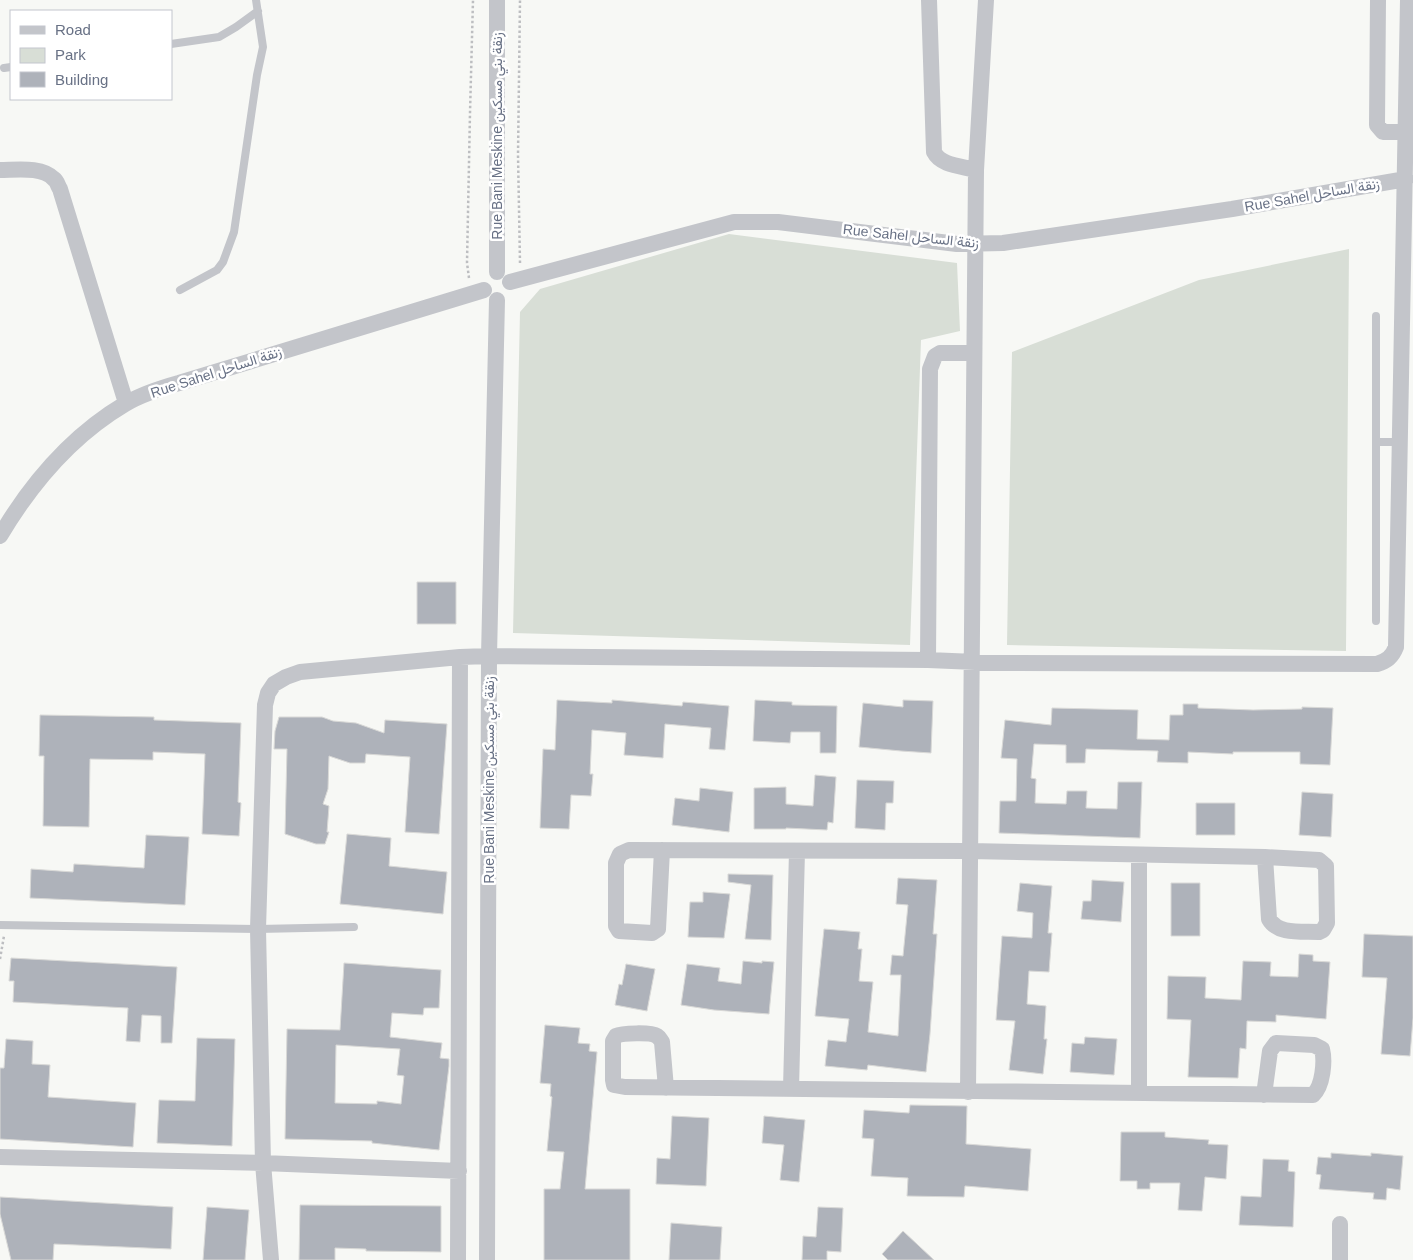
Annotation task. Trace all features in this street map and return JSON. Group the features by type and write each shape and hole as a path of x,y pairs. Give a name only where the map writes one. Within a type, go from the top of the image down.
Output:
{"street":[{"name":"Rue Bani Meskine زنقة بني مسكين","path":"497,0 497,272"},
{"path":"929,0 934,152 944,162 976,170"},
{"path":"968,1092 976,170 986,0"},
{"path":"1378,0 1377,125 1384,132 1406,132"},
{"path":"271,1260 263,1163 258,929 265,705 268,693 274,684 293,674 317,670 489,656 972,662 1377,664 1385,661 1392,655 1396,647 1408,186 1406,132 1408,0"},
{"path":"0,170 36,170 46,173 54,179 60,189 126,403"},
{"name":"Rue Sahel زنقة الساحل","path":"518,279 734,222 778,222 957,244 1003,243 1232,209 1408,186"},
{"path":"497,272 518,279 505,298 497,300 477,292 487,276 497,272"},
{"name":"Rue Sahel زنقة الساحل","path":"0,536 27,494 66,448 126,403 152,391 477,292"},
{"name":"Rue Bani Meskine زنقة بني مسكين","path":"487,1260 489,656 497,300"},
{"path":"928,660 930,369 936,356 940,353 973,352"},
{"path":"458,1260 460,657"},
{"path":"662,850 658,929 652,933 620,931 616,926 616,863 620,854 629,850 662,850 797,851 970,851 1265,857 1319,860 1326,866 1327,923 1323,930 1319,932 1284,930 1272,925 1269,919 1265,857"},
{"path":"791,1089 797,851"},
{"path":"1139,1092 1140,855"},
{"path":"666,1088 1139,1092 1264,1095"},
{"path":"0,1157 263,1163 459,1171"},
{"path":"1340,1224 1340,1260"}],"lane":[{"path":"180,290 217,270 223,262 234,232 257,75 263,47 256,0"},
{"path":"172,44 218,37 258,11"},
{"path":"1376,316 1376,621"},
{"path":"1377,442 1400,442"},
{"path":"3,925 258,929 354,927"}],"path":[{"path":"473,0 467,263 477,292"},
{"path":"518,279 520,0"},
{"path":"0,959 3,925"}],"green space":[{"path":"729,234 957,263 960,331 921,340 910,645 513,633 520,312 540,289"},
{"path":"1349,249 1346,651 1007,645 1012,352 1199,280"}],"building":[{"path":"417,582 456,582 456,624 417,624"},
{"path":"557,700 612,703 612,700 682,706 683,702 729,706 725,750 709,749 711,728 665,724 663,758 624,755 626,733 592,730 590,774 593,774 591,796 571,795 569,829 540,828 543,749 555,750"},
{"path":"755,700 792,702 792,705 837,706 836,753 820,753 820,732 791,732 790,743 753,741"},
{"path":"903,700 933,701 931,753 859,747 863,703 903,707"},
{"path":"1183,704 1198,704 1198,708 1253,710 1302,709 1302,707 1333,708 1330,765 1300,764 1300,752 1233,752 1233,754 1188,752 1188,763 1157,762 1158,751 1086,749 1085,763 1066,763 1066,745 1034,744 1031,778 1036,779 1035,803 1066,804 1067,791 1087,791 1086,808 1117,809 1118,782 1142,782 1140,838 999,833 1000,801 1016,801 1017,759 1001,758 1005,720 1051,725 1052,708 1138,710 1137,739 1169,740 1170,715 1183,715"},
{"path":"40,715 154,717 154,720 241,723 238,802 241,803 239,836 202,834 205,754 153,752 153,760 90,759 89,827 43,826 44,756 39,756"},
{"path":"279,717 322,717 333,721 356,723 384,733 385,720 447,724 439,834 405,832 410,757 366,754 365,763 350,763 329,756 328,789 323,804 329,806 327,832 329,832 325,844 316,844 285,834 287,749 274,749 275,731"},
{"path":"815,775 836,777 833,823 828,822 827,830 754,829 754,788 786,787 786,804 813,806"},
{"path":"857,780 894,781 893,803 886,803 885,830 855,828"},
{"path":"700,788 733,792 729,832 672,825 675,798 699,801"},
{"path":"1302,792 1333,794 1331,837 1299,835"},
{"path":"1196,803 1235,803 1235,835 1196,835"},
{"path":"347,834 391,838 389,866 447,872 443,914 340,904"},
{"path":"146,835 189,837 185,905 30,898 31,869 73,872 74,864 144,868"},
{"path":"728,874 773,875 771,940 745,939 751,885 728,882"},
{"path":"898,878 937,880 933,934 937,934 926,1072 868,1065 867,1070 825,1066 828,1040 846,1042 849,1019 815,1016 824,929 860,932 858,949 862,949 859,981 873,982 868,1032 898,1036 901,975 890,975 892,955 903,956 908,905 896,904"},
{"path":"1092,880 1124,882 1121,922 1081,919 1083,901 1091,901"},
{"path":"1020,883 1052,886 1048,933 1052,933 1049,972 1029,971 1027,1004 1046,1006 1044,1039 1047,1039 1043,1074 1009,1070 1015,1021 996,1020 1002,936 1032,938 1033,913 1017,911"},
{"path":"1171,883 1200,883 1200,936 1171,936"},
{"path":"703,892 730,894 724,938 688,937 690,902 703,902"},
{"path":"1364,934 1413,936 1413,1018 1410,1056 1381,1054 1387,978 1362,977"},
{"path":"1299,954 1313,955 1313,961 1330,962 1326,1019 1276,1015 1276,1022 1247,1021 1246,1049 1240,1048 1238,1078 1188,1077 1191,1020 1167,1019 1168,976 1206,977 1205,998 1241,1000 1243,961 1271,962 1270,976 1298,977"},
{"path":"11,958 177,967 172,1043 161,1043 161,1016 142,1015 140,1042 126,1041 128,1008 13,1002 14,981 9,981"},
{"path":"743,961 774,962 769,1014 714,1010 681,1005 687,964 720,968 718,981 741,984"},
{"path":"344,963 441,970 439,1008 424,1008 423,1015 392,1013 390,1037 442,1043 440,1058 449,1059 439,1150 372,1143 372,1141 285,1139 287,1029 340,1030","holes":["336,1045 400,1049 397,1075 404,1076 401,1104 377,1101 377,1104 335,1103"]},
{"path":"626,964 655,969 647,1011 615,1005 619,984 622,985"},
{"path":"545,1025 580,1028 578,1043 590,1044 589,1051 597,1052 585,1189 630,1189 630,1260 544,1260 544,1189 560,1189 564,1152 547,1151 552,1097 550,1096 551,1084 540,1083"},
{"path":"1085,1037 1117,1039 1114,1075 1070,1072 1072,1043 1084,1044"},
{"path":"197,1038 235,1039 232,1146 157,1143 159,1100 195,1101"},
{"path":"6,1039 33,1041 32,1064 50,1065 48,1097 136,1103 133,1147 0,1139 0,1068 4,1068"},
{"path":"910,1105 967,1106 966,1144 1031,1149 1028,1191 965,1186 964,1197 907,1196 908,1178 871,1176 874,1139 862,1138 864,1110 909,1113"},
{"path":"672,1116 709,1118 706,1186 656,1184 657,1158 670,1159"},
{"path":"764,1116 805,1120 799,1182 780,1180 784,1145 762,1143"},
{"path":"1121,1132 1165,1132 1165,1137 1209,1140 1208,1144 1228,1145 1226,1179 1205,1177 1202,1211 1178,1210 1180,1183 1150,1183 1150,1189 1137,1189 1137,1181 1120,1181"},
{"path":"1331,1153 1371,1156 1371,1153 1403,1156 1400,1190 1387,1188 1386,1200 1373,1199 1374,1193 1319,1189 1321,1175 1316,1174 1318,1157 1331,1158"},
{"path":"1263,1159 1289,1160 1288,1171 1295,1172 1293,1227 1239,1225 1241,1196 1261,1197"},
{"path":"0,1197 173,1207 171,1249 54,1244 53,1260 11,1260 0,1214"},
{"path":"300,1205 441,1206 441,1252 366,1251 366,1249 335,1248 335,1260 299,1260"},
{"path":"207,1207 249,1210 245,1260 203,1260"},
{"path":"818,1207 843,1208 841,1252 827,1251 827,1260 802,1260 803,1236 816,1237"},
{"path":"671,1223 722,1227 720,1260 669,1260"},
{"path":"903,1231 934,1260 888,1260 882,1254"}]}
